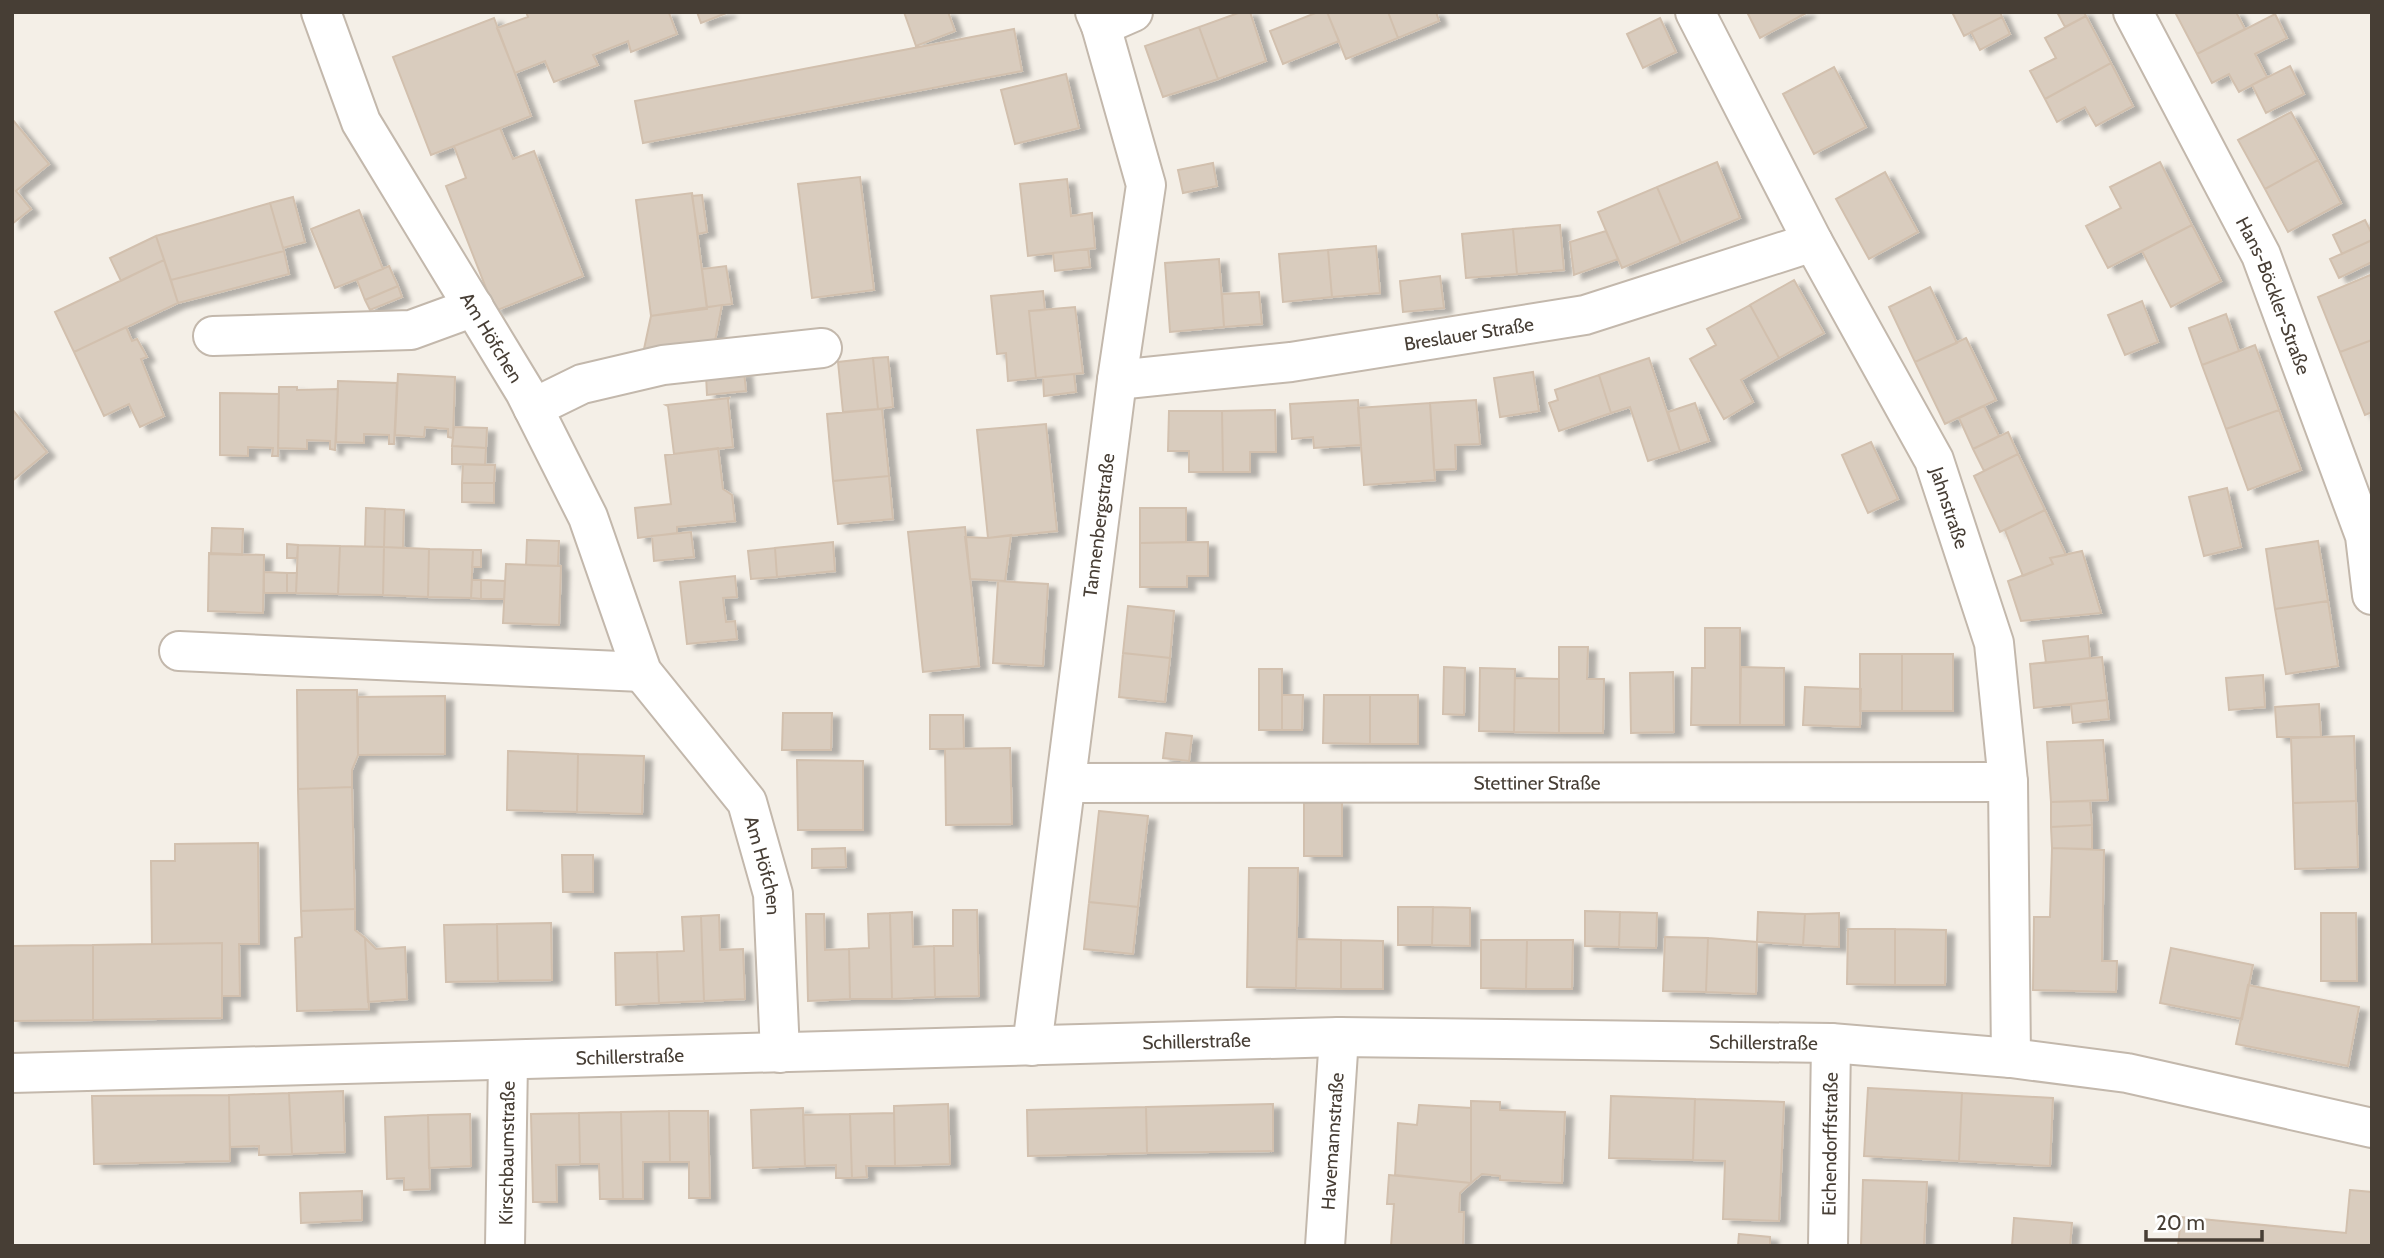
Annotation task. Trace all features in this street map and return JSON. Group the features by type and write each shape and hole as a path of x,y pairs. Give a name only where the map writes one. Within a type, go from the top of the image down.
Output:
{"street":[{"name":"Am Höfchen","path":"321,12 361,122 534,408 588,517 642,672 747,802 773,894 780,1053"},
{"name":"Jahnstraße","path":"1695,12 1813,242 1934,460 1994,643 2008,782 2011,1058"},
{"name":"Hans-Böckler-Straße","path":"2133,12 2261,255 2365,536 2372,595"},
{"name":"Tannenbergstraße","path":"1032,1046 1117,380 1146,186 1110,17"},
{"name":"Breslauer Straße","path":"1117,380 1291,362 1585,315 1813,242"},
{"path":"213,335 411,330 474,307"},
{"path":"534,408 582,384 663,365 821,348"},
{"path":"179,651 642,672"},
{"name":"Stettiner Straße","path":"1066,783 2008,782"},
{"name":"Schillerstraße","path":"12,1073 1339,1037 1830,1043 2011,1058 2127,1073 2372,1128"},
{"name":"Havemannstraße","path":"1325,1246 1339,1037"},
{"name":"Eichendorffstraße","path":"1828,1246 1830,1043"},
{"name":"Kirschbaumstraße","path":"505,1246 508,1060"}],"building":[{"path":"526,12 671,12 669,13 677,34 631,52 628,41 593,55 598,65 554,82 545,61 515,73 497,28 528,17"},
{"path":"697,12 729,12 701,23"},
{"path":"904,12 948,12 955,31 916,46"},
{"path":"1241,12 1250,12 1266,61 1218,79 1199,27"},
{"path":"1318,12 1327,12 1339,41 1283,64 1270,31"},
{"path":"1327,12 1388,12 1398,38 1346,59"},
{"path":"1388,12 1436,12 1439,21 1398,38"},
{"path":"1747,12 1808,12 1760,38"},
{"path":"1952,12 2000,12 2002,17 1964,36"},
{"path":"2057,12 2084,12 2086,16 2065,27"},
{"path":"2175,12 2236,12 2245,29 2197,54"},
{"path":"2275,14 2287,38 2255,54 2267,77 2239,92 2229,74 2212,83 2197,54"},
{"path":"2086,16 2111,63 2045,99 2030,71 2056,58 2045,38"},
{"path":"2002,17 2010,34 1980,50 1971,32"},
{"path":"494,18 531,116 431,155 393,57"},
{"path":"1660,18 1676,52 1643,68 1627,34"},
{"path":"1199,27 1218,79 1163,97 1145,46"},
{"path":"1014,29 1022,71 643,143 635,101"},
{"path":"2111,63 2133,106 2096,126 2085,107 2057,122 2045,99"},
{"path":"2290,66 2304,94 2266,113 2252,85"},
{"path":"1834,67 1866,127 1814,154 1783,94"},
{"path":"1066,74 1079,128 1015,144 1001,90"},
{"path":"2291,112 2318,160 2265,189 2238,140"},
{"path":"12,119 49,164 16,191 31,209 12,224"},
{"path":"500,128 513,159 534,151 583,276 495,311 446,186 466,178 454,146"},
{"path":"2318,160 2341,203 2288,232 2265,189"},
{"path":"1717,162 1740,218 1681,243 1657,187"},
{"path":"2160,162 2192,225 2108,268 2086,226 2121,208 2110,187"},
{"path":"1213,163 1217,186 1183,193 1178,170"},
{"path":"1885,172 1918,232 1869,259 1836,199"},
{"path":"860,177 874,290 812,298 798,184"},
{"path":"1067,179 1071,216 1092,213 1095,248 1028,256 1020,184"},
{"path":"1657,187 1681,243 1622,268 1598,212"},
{"path":"692,193 707,309 651,316 636,200"},
{"path":"702,195 707,232 698,234 692,196"},
{"path":"293,197 305,242 283,248 270,203"},
{"path":"270,203 284,251 171,280 156,236"},
{"path":"359,210 383,269 335,288 311,229"},
{"path":"2365,220 2372,240 2342,254 2333,235"},
{"path":"1560,225 1564,270 1517,274 1513,229"},
{"path":"2192,225 2221,281 2171,307 2142,251"},
{"path":"1513,229 1517,274 1466,278 1462,234"},
{"path":"1606,231 1618,259 1574,275 1570,242"},
{"path":"156,236 164,260 121,281 110,258"},
{"path":"2372,240 2372,262 2339,278 2330,259"},
{"path":"1376,246 1380,293 1332,297 1328,250"},
{"path":"1088,249 1090,267 1055,271 1053,253"},
{"path":"1328,250 1332,297 1283,302 1279,254"},
{"path":"284,251 289,274 178,303 171,280"},
{"path":"1219,259 1224,327 1170,332 1165,263"},
{"path":"164,260 178,303 74,352 55,312"},
{"path":"389,266 398,286 365,300 357,280"},
{"path":"726,266 732,304 707,307 702,269"},
{"path":"2370,275 2372,340 2340,352 2318,297"},
{"path":"1440,276 1444,308 1403,312 1400,281"},
{"path":"1794,280 1824,333 1779,358 1750,305"},
{"path":"398,286 402,297 370,310 365,300"},
{"path":"1930,287 1957,343 1915,362 1889,307"},
{"path":"1043,291 1045,310 1029,311 1036,378 1008,381 1006,353 997,354 991,296"},
{"path":"1259,292 1262,324 1224,327 1222,294"},
{"path":"2142,301 2158,342 2125,355 2108,315"},
{"path":"722,305 714,346 663,353 644,349 651,316"},
{"path":"1750,305 1779,358 1741,380 1753,402 1724,419 1690,359 1716,345 1707,329"},
{"path":"1075,307 1083,373 1036,378 1029,311"},
{"path":"2226,314 2239,351 2202,365 2189,328"},
{"path":"126,327 132,341 137,339 147,357 141,359 164,416 140,427 129,404 104,416 74,352"},
{"path":"1966,338 1996,400 1945,424 1915,362"},
{"path":"2372,340 2372,412 2365,415 2340,352"},
{"path":"2255,345 2279,410 2226,429 2202,365"},
{"path":"888,357 893,407 878,409 873,358"},
{"path":"873,358 878,409 843,412 838,362"},
{"path":"1649,358 1680,451 1648,461 1630,407 1611,413 1599,375"},
{"path":"744,371 746,391 707,395 706,375"},
{"path":"1533,372 1539,411 1500,417 1494,378"},
{"path":"398,374 455,377 453,438 448,437 448,429 425,427 424,437 395,435"},
{"path":"1074,374 1076,392 1044,396 1043,377"},
{"path":"1599,375 1611,413 1559,431 1549,403 1558,400 1555,390"},
{"path":"338,381 397,383 394,444 389,444 389,435 364,434 364,443 336,442"},
{"path":"279,387 297,387 297,390 338,389 335,450 330,449 330,441 307,440 307,449 278,448"},
{"path":"220,393 279,394 278,456 272,456 273,448 248,447 248,456 220,455"},
{"path":"729,398 733,447 674,454 666,405"},
{"path":"1358,400 1361,445 1314,448 1313,437 1292,439 1290,404"},
{"path":"1476,400 1480,444 1455,445 1456,469 1434,470 1430,403"},
{"path":"1430,403 1435,480 1364,485 1358,408"},
{"path":"1695,403 1709,441 1680,451 1668,412"},
{"path":"1984,406 1999,436 1973,449 1959,418"},
{"path":"12,409 47,452 12,481"},
{"path":"882,409 889,476 833,481 827,414"},
{"path":"1275,410 1276,452 1250,452 1250,472 1223,472 1222,411"},
{"path":"2279,410 2301,470 2248,490 2226,429"},
{"path":"1169,411 1222,411 1223,472 1189,472 1189,451 1168,451"},
{"path":"1046,424 1057,531 988,538 977,430"},
{"path":"454,427 487,428 486,448 452,446"},
{"path":"2008,432 2018,454 1984,471 1973,449"},
{"path":"1871,442 1898,499 1868,513 1842,455"},
{"path":"452,446 486,448 485,465 452,464"},
{"path":"718,448 723,489 732,495 735,521 677,527 677,533 638,538 635,508 671,504 665,455"},
{"path":"2018,454 2045,510 2000,532 1974,476"},
{"path":"463,464 495,465 494,483 462,483"},
{"path":"889,476 893,519 838,524 833,481"},
{"path":"462,483 494,483 494,503 462,502"},
{"path":"2227,488 2241,547 2204,556 2189,497"},
{"path":"366,508 385,509 384,547 365,547"},
{"path":"1140,508 1186,508 1186,542 1140,543"},
{"path":"385,509 404,510 403,548 384,547"},
{"path":"2045,510 2066,555 2050,558 2053,564 2023,576 2005,530"},
{"path":"965,527 979,666 923,672 908,532"},
{"path":"212,528 243,529 242,555 211,554"},
{"path":"691,532 694,557 654,561 652,536"},
{"path":"1011,535 1005,581 970,579 965,537"},
{"path":"527,540 559,541 558,566 526,565"},
{"path":"2318,541 2328,601 2275,609 2266,549"},
{"path":"833,542 835,571 777,577 775,548"},
{"path":"1208,542 1208,576 1187,576 1187,587 1140,587 1140,543"},
{"path":"287,544 298,545 297,558 287,558"},
{"path":"298,545 340,546 338,594 296,593"},
{"path":"340,546 384,547 383,595 338,594"},
{"path":"384,547 429,549 428,597 383,595"},
{"path":"775,548 777,577 751,579 748,551"},
{"path":"429,549 473,550 471,598 428,597"},
{"path":"473,550 481,550 481,567 472,567"},
{"path":"2082,551 2101,613 2021,621 2008,581 2053,564 2050,558"},
{"path":"209,553 264,555 263,613 208,611"},
{"path":"506,564 561,566 559,625 503,623"},
{"path":"264,572 287,573 287,593 264,593"},
{"path":"287,573 297,573 296,593 287,593"},
{"path":"735,576 737,597 723,598 726,622 735,621 737,639 687,644 680,582"},
{"path":"472,580 481,580 481,599 471,598"},
{"path":"481,580 505,581 504,599 481,599"},
{"path":"998,581 1048,584 1043,666 993,663"},
{"path":"2328,601 2338,666 2286,674 2275,609"},
{"path":"1128,606 1174,611 1170,658 1123,653"},
{"path":"1705,628 1740,628 1740,725 1691,725 1692,668 1705,668"},
{"path":"2088,636 2090,658 2046,663 2043,641"},
{"path":"1559,647 1588,647 1587,679 1604,679 1603,733 1559,733"},
{"path":"1123,653 1170,658 1165,702 1119,697"},
{"path":"1860,654 1902,654 1902,711 1860,711"},
{"path":"1902,654 1953,654 1953,711 1902,711"},
{"path":"2102,657 2107,700 2034,708 2030,664"},
{"path":"1444,667 1465,668 1464,715 1443,714"},
{"path":"1741,667 1784,668 1784,725 1740,725"},
{"path":"1480,668 1515,669 1514,732 1479,731"},
{"path":"1259,669 1282,669 1282,730 1259,730"},
{"path":"1673,672 1674,732 1631,733 1630,673"},
{"path":"2263,675 2265,707 2229,710 2226,678"},
{"path":"1515,678 1559,679 1559,733 1514,732"},
{"path":"1805,687 1861,689 1860,727 1803,725"},
{"path":"297,690 357,690 358,755 352,770 352,787 298,789"},
{"path":"1282,695 1303,695 1302,730 1282,730"},
{"path":"1324,695 1370,695 1370,744 1323,743"},
{"path":"1370,695 1418,695 1418,744 1370,744"},
{"path":"445,696 445,754 358,755 358,697"},
{"path":"2107,700 2109,719 2073,723 2071,704"},
{"path":"2319,704 2321,737 2277,737 2275,707"},
{"path":"783,713 832,713 831,750 782,750"},
{"path":"930,715 963,715 964,749 930,749"},
{"path":"1166,733 1192,736 1189,761 1163,758"},
{"path":"2354,736 2356,801 2293,803 2291,738"},
{"path":"2103,740 2108,800 2051,802 2047,742"},
{"path":"1010,748 1012,824 946,825 945,749"},
{"path":"508,751 578,754 577,812 507,810"},
{"path":"578,754 644,756 642,814 577,812"},
{"path":"797,760 863,761 863,830 798,830"},
{"path":"352,787 355,909 301,911 298,789"},
{"path":"2090,801 2092,825 2051,827 2051,802"},
{"path":"2356,801 2358,867 2295,869 2293,803"},
{"path":"1342,802 1342,856 1304,856 1304,803"},
{"path":"1099,811 1148,816 1138,907 1089,902"},
{"path":"2092,825 2092,849 2052,848 2051,827"},
{"path":"258,843 259,944 239,944 240,996 222,996 222,943 152,944 151,861 175,861 175,844"},
{"path":"845,848 846,867 812,868 812,849"},
{"path":"2052,848 2104,850 2102,961 2117,961 2116,992 2033,990 2034,917 2050,917"},
{"path":"562,855 593,855 593,892 563,892"},
{"path":"1249,868 1298,868 1296,988 1247,987"},
{"path":"1089,902 1138,907 1133,954 1084,949"},
{"path":"1398,907 1433,907 1432,945 1398,945"},
{"path":"1433,907 1470,908 1470,946 1432,945"},
{"path":"355,909 355,930 365,938 369,1009 297,1011 295,938 302,937 301,911"},
{"path":"953,910 977,910 979,996 935,997 934,946 953,946"},
{"path":"1585,911 1620,912 1619,947 1585,946"},
{"path":"912,912 913,947 934,946 935,997 892,999 890,913"},
{"path":"1620,912 1657,913 1656,948 1619,947"},
{"path":"1758,912 1805,914 1803,945 1757,942"},
{"path":"890,913 892,999 850,999 849,949 869,948 868,914"},
{"path":"1839,913 1839,947 1803,945 1805,914"},
{"path":"2321,913 2356,913 2357,981 2321,981"},
{"path":"806,914 824,914 825,950 849,949 850,999 808,1001"},
{"path":"719,915 720,950 743,949 745,999 704,1001 701,916"},
{"path":"701,916 704,1001 659,1003 657,952 684,951 682,917"},
{"path":"551,923 552,980 498,981 497,924"},
{"path":"497,924 498,981 446,982 444,925"},
{"path":"1848,929 1895,929 1895,985 1847,984"},
{"path":"1895,929 1946,930 1945,985 1895,985"},
{"path":"1665,937 1708,938 1706,992 1663,991"},
{"path":"365,938 376,949 405,947 407,999 368,1002"},
{"path":"1708,938 1757,942 1756,994 1706,992"},
{"path":"1297,939 1341,940 1341,989 1296,988"},
{"path":"1341,940 1383,941 1383,989 1341,989"},
{"path":"1481,940 1527,940 1526,989 1481,988"},
{"path":"1527,940 1573,940 1572,989 1526,989"},
{"path":"222,943 222,1018 93,1020 93,945"},
{"path":"93,945 93,1020 12,1021 12,946"},
{"path":"2171,948 2253,965 2242,1019 2160,1003"},
{"path":"657,952 659,1003 616,1005 615,953"},
{"path":"2248,985 2359,1007 2348,1066 2236,1044"},
{"path":"1868,1088 1962,1093 1959,1161 1864,1156"},
{"path":"343,1091 345,1152 292,1154 289,1093"},
{"path":"289,1093 292,1154 259,1155 259,1146 230,1147 229,1095"},
{"path":"1962,1093 2053,1098 2050,1166 1959,1161"},
{"path":"229,1095 230,1161 94,1164 92,1096"},
{"path":"1611,1096 1695,1099 1693,1160 1609,1158"},
{"path":"1695,1099 1784,1102 1779,1221 1723,1219 1725,1161 1693,1160"},
{"path":"1471,1101 1500,1102 1500,1110 1565,1112 1562,1183 1500,1180 1500,1176 1482,1174 1471,1183"},
{"path":"948,1104 950,1164 895,1166 894,1106"},
{"path":"1273,1104 1273,1151 1147,1153 1146,1107"},
{"path":"1419,1105 1471,1108 1471,1183 1395,1175 1398,1123 1417,1125"},
{"path":"1146,1107 1147,1153 1028,1156 1027,1110"},
{"path":"803,1108 805,1166 753,1168 751,1110"},
{"path":"669,1111 670,1162 643,1162 643,1199 623,1199 621,1112"},
{"path":"669,1111 708,1111 710,1198 689,1198 689,1162 670,1162"},
{"path":"621,1112 623,1199 600,1199 599,1164 580,1164 579,1113"},
{"path":"579,1113 580,1164 556,1165 557,1202 533,1202 531,1114"},
{"path":"894,1113 895,1166 866,1166 867,1177 852,1178 850,1114"},
{"path":"470,1114 471,1166 429,1168 428,1115"},
{"path":"850,1114 852,1178 836,1178 836,1165 805,1166 803,1115"},
{"path":"428,1115 430,1189 404,1190 404,1178 387,1179 385,1117"},
{"path":"1389,1175 1471,1183 1460,1193 1459,1212 1464,1212 1463,1246 1391,1246 1394,1204 1387,1204"},
{"path":"1863,1180 1927,1182 1924,1246 1861,1246"},
{"path":"2350,1190 2372,1192 2372,1246 2178,1246 2181,1217 2346,1233"},
{"path":"362,1191 362,1220 301,1223 300,1193"},
{"path":"2014,1218 2072,1223 2070,1246 2012,1246"},
{"path":"1739,1234 1770,1237 1770,1246 1738,1246"}]}
